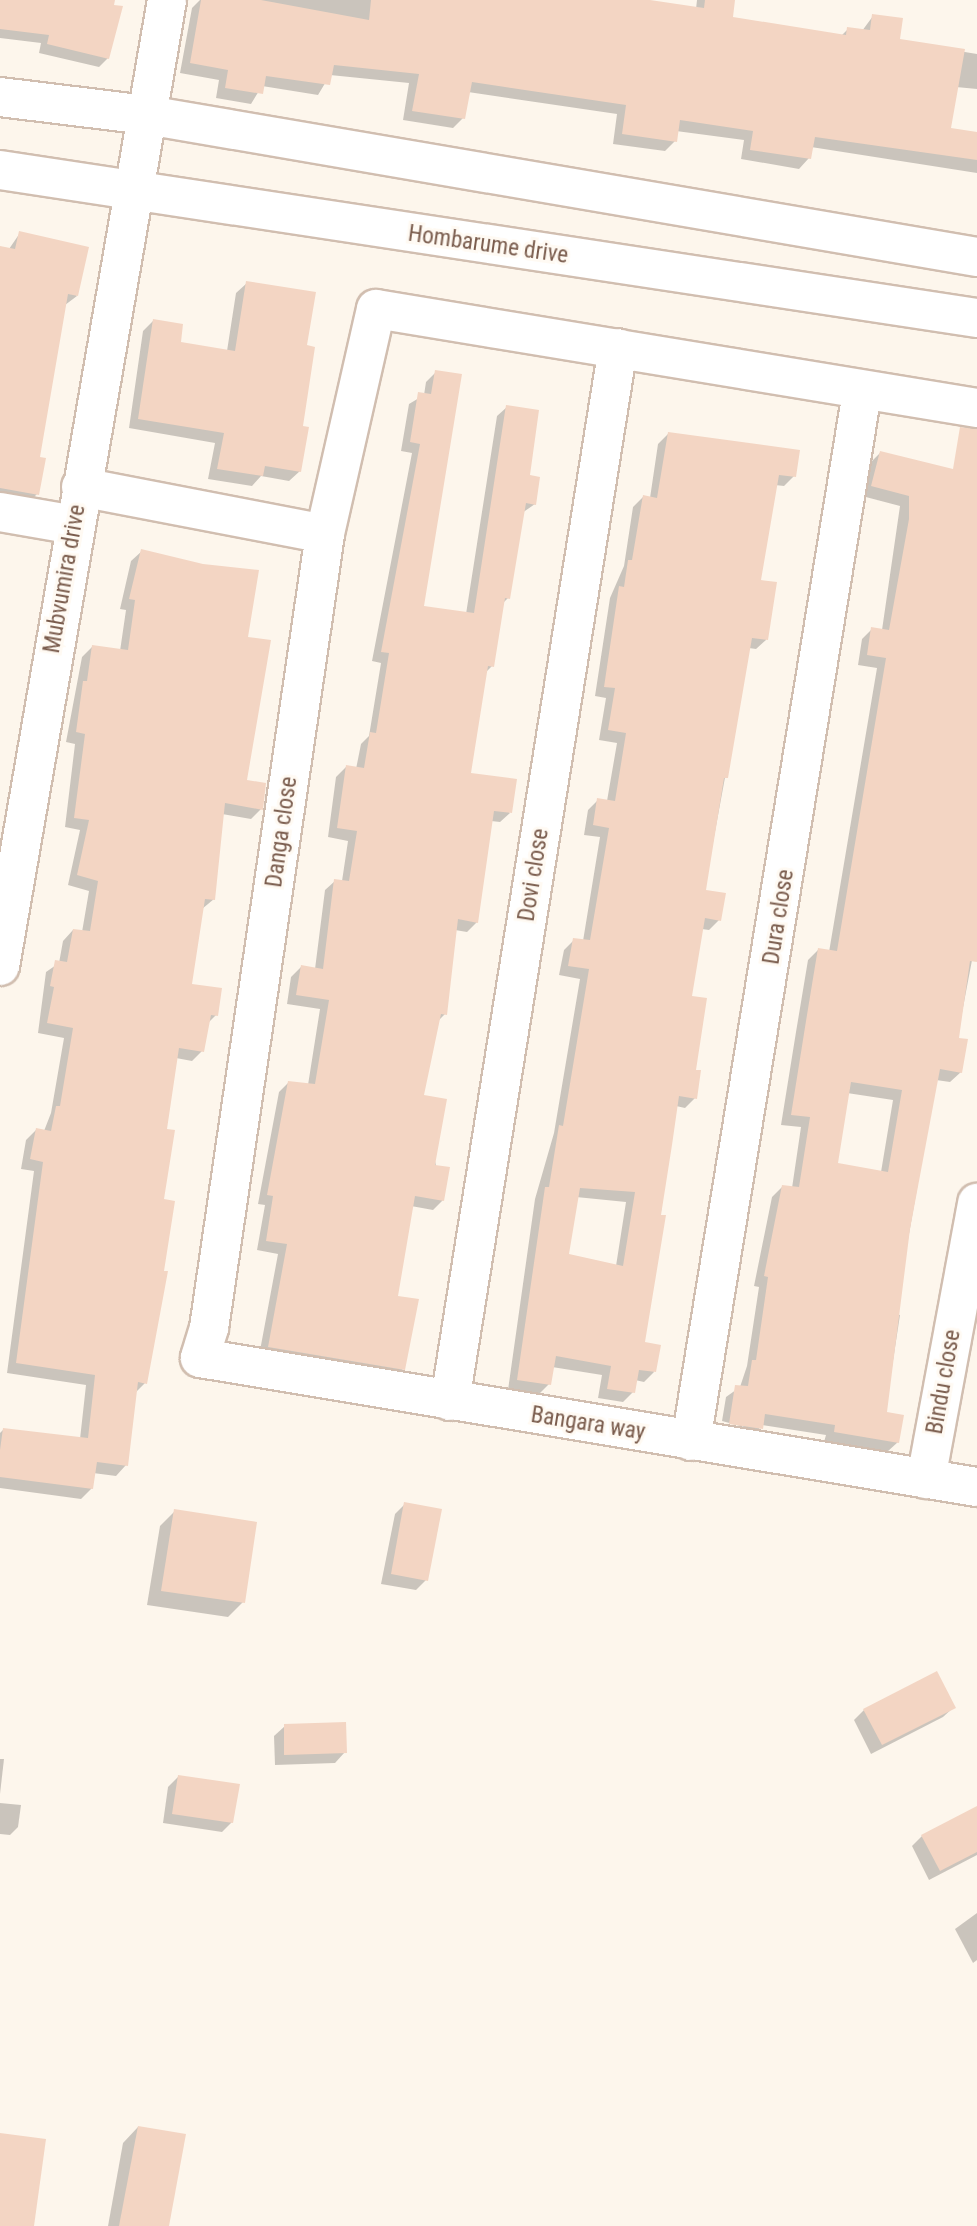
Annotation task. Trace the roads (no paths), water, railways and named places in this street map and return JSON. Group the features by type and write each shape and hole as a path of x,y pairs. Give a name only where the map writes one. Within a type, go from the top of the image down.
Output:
{"street":[{"name":"Mubvumira drive","path":"0,966 15,783 75,525 131,192 167,0"},
{"path":"0,97 147,116 977,257"},
{"name":"Hombarume drive","path":"0,170 131,192 977,318"},
{"name":"Danga close","path":"200,1358 211,1314 326,534 376,309 618,348"},
{"path":"618,348 862,392 977,408"},
{"name":"Dovi close","path":"450,1401 618,348"},
{"name":"Dura close","path":"691,1441 862,392"},
{"path":"81,487 326,534"},
{"path":"0,512 75,525"},
{"name":"Bindu close","path":"926,1479 977,1203"},
{"name":"Bangara way","path":"200,1358 977,1487"}]}
